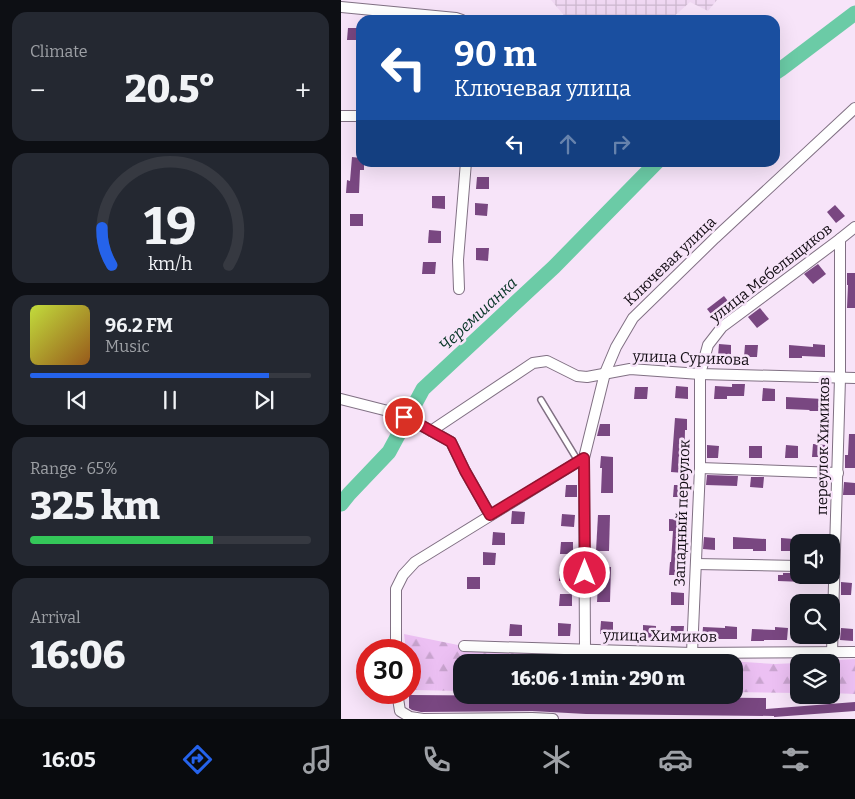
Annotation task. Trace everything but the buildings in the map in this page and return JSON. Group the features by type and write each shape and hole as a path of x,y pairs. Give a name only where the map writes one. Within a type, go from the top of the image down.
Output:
{"street":[{"path":"341,7 425,15"},
{"name":"Ключевая улица","path":"585,649 581,460 605,373 616,347 633,318 715,238 855,108"},
{"path":"341,116 356,116"},
{"path":"459,289 458,260 466,167"},
{"name":"улица Мебельщиков","path":"700,374 709,345 722,327 855,226"},
{"name":"переулок Химиков","path":"835,534 840,378 840,239"},
{"name":"улица Сурикова","path":"431,431 533,363 547,361 577,376 587,378 630,369 700,374 855,378"},
{"name":"Западный переулок","path":"692,652 700,468 700,374"},
{"path":"341,399 407,418 451,442 490,515"},
{"path":"396,639 396,589 403,575 415,562 581,460"},
{"path":"700,468 838,472"},
{"path":"696,564 790,566"},
{"name":"переулок Химиков","path":"832,653 833,584"},
{"name":"улица Химиков","path":"464,646 692,652 855,652"},
{"path":"399,704 400,711 410,717 423,719 553,719"}],"lane":[{"path":"541,400 581,460"}],"shaded area":[{"path":"551,0 717,0 708,11 690,2 676,15 564,15"}],"green space":[{"path":"404,634 458,645 462,652 615,654 453,654 453,691 421,690 421,639 405,639"},
{"path":"855,659 855,694 840,693 840,660"},
{"path":"743,662 790,663 790,693 743,692"}],"waterway":[{"name":"Черемшанка","path":"780,70 855,13"},
{"name":"Черемшанка","path":"341,504 389,452 423,389 554,267 652,167"}],"route":[{"path":"404,417 451,442 490,515 584,458 585,573"}]}
